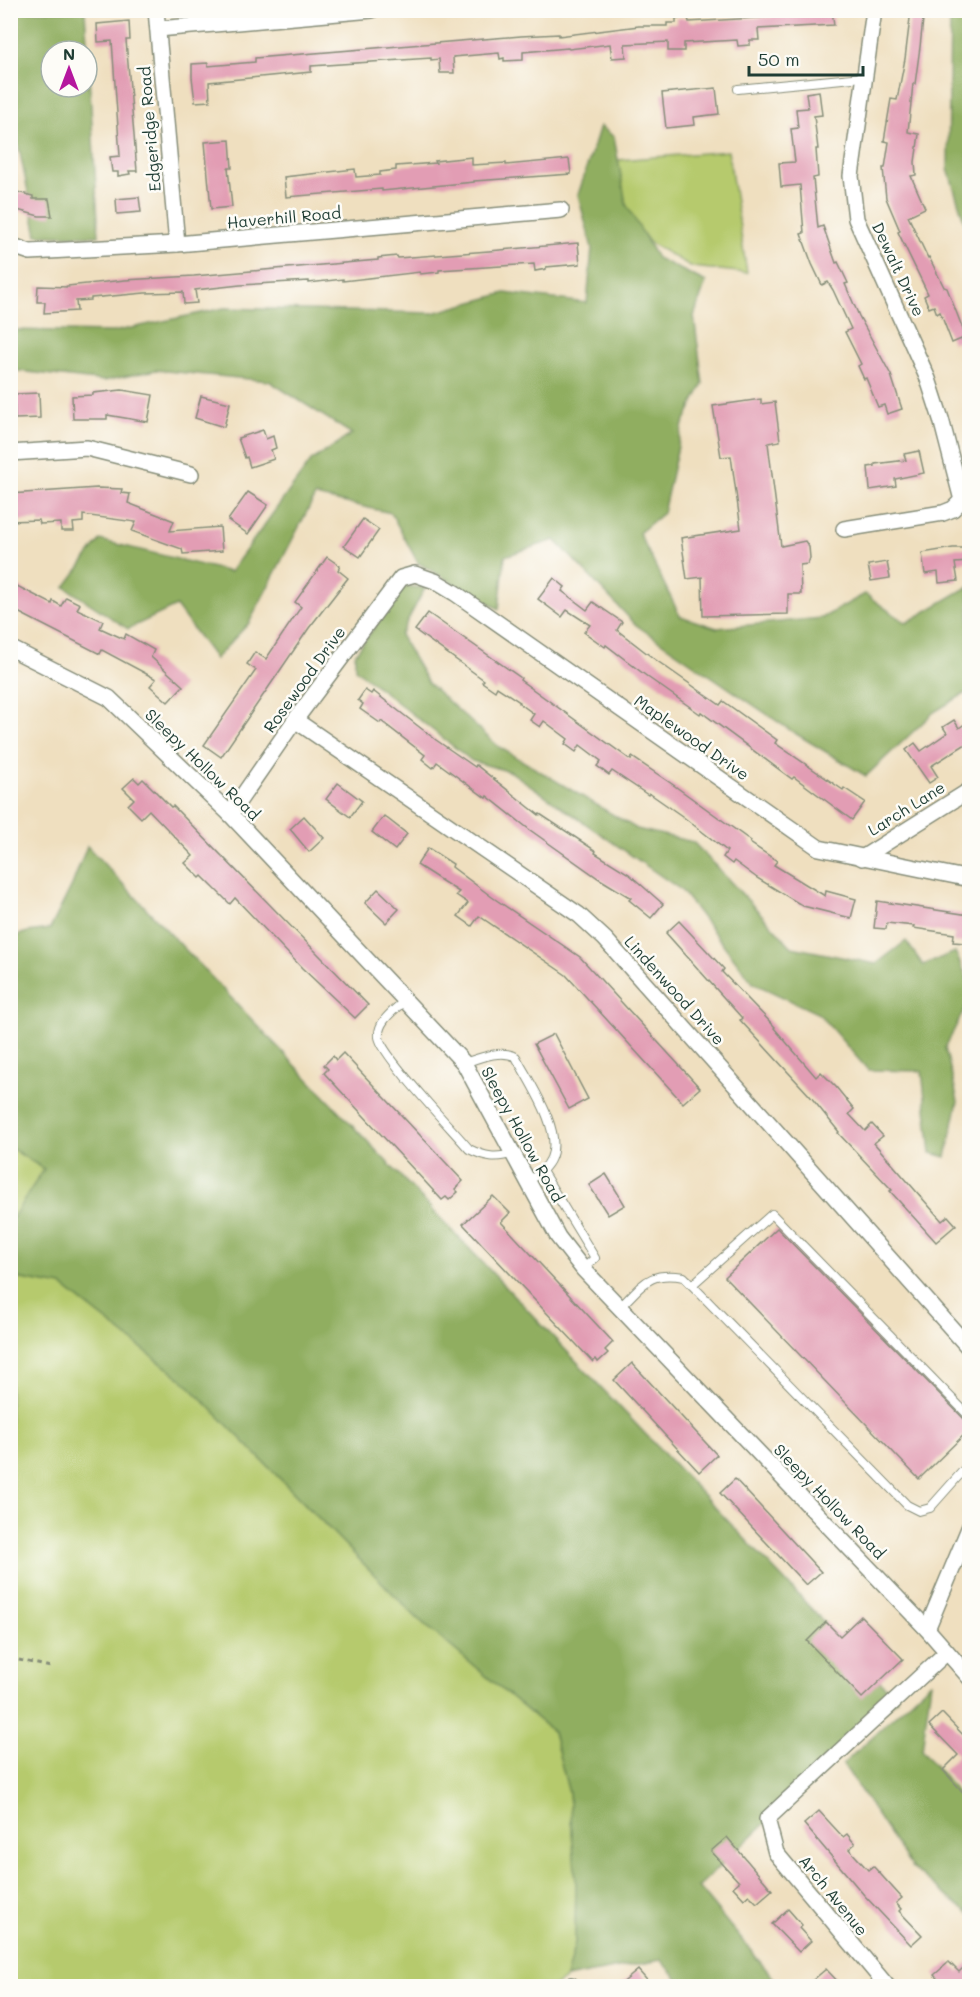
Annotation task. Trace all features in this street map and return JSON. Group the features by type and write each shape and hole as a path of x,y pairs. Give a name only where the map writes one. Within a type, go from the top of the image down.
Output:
{"street":[{"name":"Edgeridge Road","path":"156,10 177,244"},
{"path":"158,29 372,10"},
{"name":"Dewalt Drive","path":"874,10 851,177 856,219 928,379 966,501"},
{"name":"Haverhill Road","path":"10,245 30,252 177,244 561,210"},
{"path":"10,453 87,448 191,474"},
{"path":"844,529 943,513 966,501"},
{"name":"Rosewood Drive","path":"230,814 401,578 415,574"},
{"name":"Maplewood Drive","path":"415,574 435,581 455,593 819,848 969,879"},
{"name":"Sleepy Hollow Road","path":"10,648 109,699 230,814 464,1063 558,1237 583,1269 927,1629 969,1678"},
{"name":"Lindenwood Drive","path":"296,720 579,915 605,939 969,1349"},
{"name":"Larch Lane","path":"862,858 969,790"},
{"path":"927,1629 969,1526"},
{"name":"Arch Avenue","path":"887,1986 776,1853 767,1819 947,1652"}],"lane":[{"path":"738,89 863,77"},
{"path":"405,1000 382,1022 379,1037 388,1057 469,1149 485,1157 500,1158 514,1154"},
{"path":"464,1063 482,1057 509,1053 516,1057 549,1119 555,1141 551,1158 542,1171 528,1181"},
{"path":"542,1171 595,1258 583,1269"},
{"path":"692,1285 772,1214 969,1417"},
{"path":"620,1307 648,1279 666,1274 684,1277 907,1505 919,1511 930,1508 969,1463"}],"path":[{"path":"10,1658 51,1667"}],"green space":[{"path":"10,11 85,11 87,39 39,39 39,99 90,99 99,236 37,235 11,110"},
{"path":"950,11 969,11 969,237 948,169"},
{"path":"600,126 614,137 626,204 657,258 706,282 694,316 703,384 683,424 663,513 639,533 680,616 717,628 822,618 865,594 906,623 969,586 969,691 934,712 866,776 793,732 636,625 555,540 505,556 499,609 418,563 391,513 315,496 249,623 215,659 176,606 128,629 65,587 100,540 230,572 311,461 352,434 269,381 156,370 104,381 11,370 11,330 113,332 224,308 433,313 505,293 587,303 592,248 578,195"},
{"path":"728,151 747,273 692,267 650,243 620,203 607,161"},
{"path":"404,586 425,588 400,635 428,683 499,747 637,829 693,842 792,947 876,964 906,941 923,965 955,952 969,982 970,998 945,1048 958,1101 946,1157 931,1153 922,1071 868,1070 819,1014 753,983 681,890 511,772 472,761 355,669 355,654"},
{"path":"87,846 897,1699 698,1887 780,1986 685,1986 661,1960 566,1978 575,1943 576,1882 569,1793 553,1732 417,1618 184,1381 62,1286 11,1277 10,1222 44,1169 11,1148 11,937 50,929 72,885"},
{"path":"11,1148 44,1169 11,1222"},
{"path":"10,1277 62,1286 184,1381 417,1618 553,1732 569,1793 576,1882 575,1943 566,1978 555,1986 11,1986"},
{"path":"931,1682 922,1750 969,1807 969,1914 912,1868 843,1764"}],"building":[{"path":"832,10 834,25 758,29 759,40 750,40 750,45 738,46 737,40 684,43 684,51 668,51 668,42 625,44 626,57 612,58 610,44 523,52 523,60 504,61 504,58 500,59 499,53 453,57 454,73 440,73 439,59 431,60 431,58 311,66 311,72 209,82 210,101 195,102 192,64 208,63 208,66 255,62 255,58 521,36 559,34 559,36 639,26 667,26 667,23 676,23 676,18 688,18 689,22 772,17 772,15"},
{"path":"911,10 924,10 908,132 919,134 915,162 916,175 911,176 925,208 908,216 928,258 944,287 947,288 966,337 952,343 940,312 937,314 934,306 929,308 924,296 928,294 898,232 900,231 886,198 883,168 885,168 889,142 884,141 891,99 897,100"},
{"path":"129,21 130,40 126,40 137,171 129,171 130,174 118,176 118,172 112,172 110,157 120,156 112,41 99,42 97,24"},
{"path":"716,88 719,114 694,117 695,125 666,128 662,93"},
{"path":"819,91 822,115 814,116 818,149 816,149 818,177 813,178 818,228 823,226 836,263 838,262 848,283 845,284 859,316 891,375 902,409 887,414 884,405 878,407 866,378 864,379 858,366 861,364 845,332 851,329 833,290 828,282 822,285 812,264 801,234 804,233 800,185 781,187 779,163 795,162 791,129 798,128 796,109 808,108 806,93"},
{"path":"230,140 232,168 228,168 232,207 211,209 205,142"},
{"path":"472,157 472,165 506,163 506,165 569,159 571,174 286,197 284,177 355,169 356,177 380,175 380,172 396,170 396,166"},
{"path":"13,191 33,196 33,199 49,199 52,216 39,216 10,208"},
{"path":"139,197 141,212 117,214 116,199"},
{"path":"578,243 580,264 546,267 546,269 535,271 534,264 439,270 439,272 343,281 343,279 309,283 309,281 240,285 195,290 197,303 184,304 183,292 145,293 76,301 77,311 44,313 45,302 37,302 38,286 68,287 125,280 378,260 378,258 397,256 398,258"},
{"path":"122,390 153,395 148,422 107,415 107,419 73,419 72,396"},
{"path":"39,393 40,418 15,419 14,394"},
{"path":"201,396 230,403 224,427 195,418"},
{"path":"761,399 761,404 775,402 780,441 768,443 781,546 805,541 809,547 808,564 800,565 801,594 788,594 788,614 703,616 702,577 687,579 681,538 741,529 731,456 721,457 713,406"},
{"path":"263,430 266,439 273,436 276,448 271,450 274,459 250,467 238,438"},
{"path":"919,451 924,473 895,479 896,486 870,490 868,467 906,460 904,454"},
{"path":"97,488 122,489 121,493 130,494 128,503 174,521 170,531 220,527 222,551 183,554 182,549 132,531 136,522 83,515 83,522 73,523 74,531 61,531 61,523 40,524 39,520 10,521 10,494"},
{"path":"248,492 268,505 248,534 228,520"},
{"path":"363,519 379,530 360,557 344,546"},
{"path":"969,548 969,562 955,563 958,581 939,583 938,572 925,574 922,553"},
{"path":"327,557 340,566 338,570 348,578 309,628 221,757 204,745 256,670 247,664 255,652 266,659 301,607 295,602"},
{"path":"887,562 890,578 871,581 868,565"},
{"path":"554,578 565,587 562,591 587,610 593,602 622,622 617,630 653,658 720,705 723,701 777,740 775,743 843,790 844,788 865,802 852,820 794,777 792,779 701,712 700,714 649,678 606,645 605,647 584,632 590,625 567,610 562,617 538,599"},
{"path":"15,585 52,604 53,601 61,606 66,597 80,604 77,609 103,621 100,628 124,639 126,634 154,650 151,657 183,686 168,702 150,686 156,679 102,650 100,654 10,608 10,593"},
{"path":"428,613 521,678 520,680 631,760 632,757 751,841 750,843 777,861 774,865 825,896 826,891 856,899 851,918 803,906 734,861 732,864 723,857 727,851 682,816 612,771 609,775 597,766 601,761 580,745 576,752 565,744 568,739 544,721 540,727 530,720 534,714 520,702 497,687 495,691 482,682 484,680 415,630"},
{"path":"365,690 371,694 373,691 436,740 475,767 476,765 539,815 629,874 663,904 651,918 629,900 631,898 598,878 530,830 487,796 486,798 437,762 433,768 422,759 425,755 381,721 380,723 360,709 363,704 358,700"},
{"path":"954,720 959,728 969,721 969,742 931,766 938,777 929,783 906,750 915,743 921,751 947,733 943,727"},
{"path":"134,778 139,783 143,779 171,807 173,806 368,1005 355,1018 302,968 235,898 230,904 202,876 200,878 185,863 193,856 149,810 141,818 128,805 134,799 123,788"},
{"path":"338,783 362,801 350,817 326,799"},
{"path":"304,816 324,838 309,852 290,829"},
{"path":"384,816 407,834 395,850 372,832"},
{"path":"428,848 453,864 452,867 492,897 580,957 700,1088 683,1103 566,975 479,916 472,926 458,916 468,903 456,895 459,892 417,865"},
{"path":"378,889 399,909 386,923 365,903"},
{"path":"877,901 969,915 969,936 967,936 966,943 953,942 954,934 913,928 914,926 887,923 886,929 874,928"},
{"path":"679,921 724,969 722,972 775,1027 816,1077 821,1072 836,1087 854,1109 849,1114 865,1131 872,1124 883,1136 874,1143 942,1221 948,1216 956,1225 936,1242 890,1191 892,1190 838,1133 810,1096 740,1020 742,1018 666,933"},
{"path":"554,1034 588,1099 569,1109 534,1044"},
{"path":"343,1053 463,1181 455,1189 458,1192 449,1200 446,1197 442,1200 324,1073 328,1069 324,1065 333,1056 336,1060"},
{"path":"606,1174 625,1205 608,1215 589,1185"},
{"path":"493,1196 510,1213 501,1222 613,1342 605,1350 608,1353 598,1362 596,1359 593,1362 463,1224"},
{"path":"777,1228 969,1424 969,1430 919,1479 725,1277"},
{"path":"632,1363 717,1455 699,1472 614,1380"},
{"path":"735,1479 821,1572 806,1585 720,1493"},
{"path":"861,1616 903,1659 862,1698 807,1641 826,1622 840,1636"},
{"path":"942,1713 969,1741 969,1799 943,1770 958,1755 929,1725"},
{"path":"819,1811 843,1837 847,1834 855,1844 849,1849 868,1870 873,1866 902,1898 896,1903 901,1909 899,1911 922,1935 911,1945 864,1895 804,1824"},
{"path":"727,1837 772,1890 757,1903 749,1895 744,1899 733,1887 739,1882 711,1851"},
{"path":"788,1909 802,1925 799,1928 811,1941 799,1952 772,1924"},
{"path":"949,1962 959,1972 969,1962 969,1986 944,1986 934,1975"},
{"path":"826,1969 842,1986 806,1986"},
{"path":"638,1970 652,1986 619,1986"}]}
